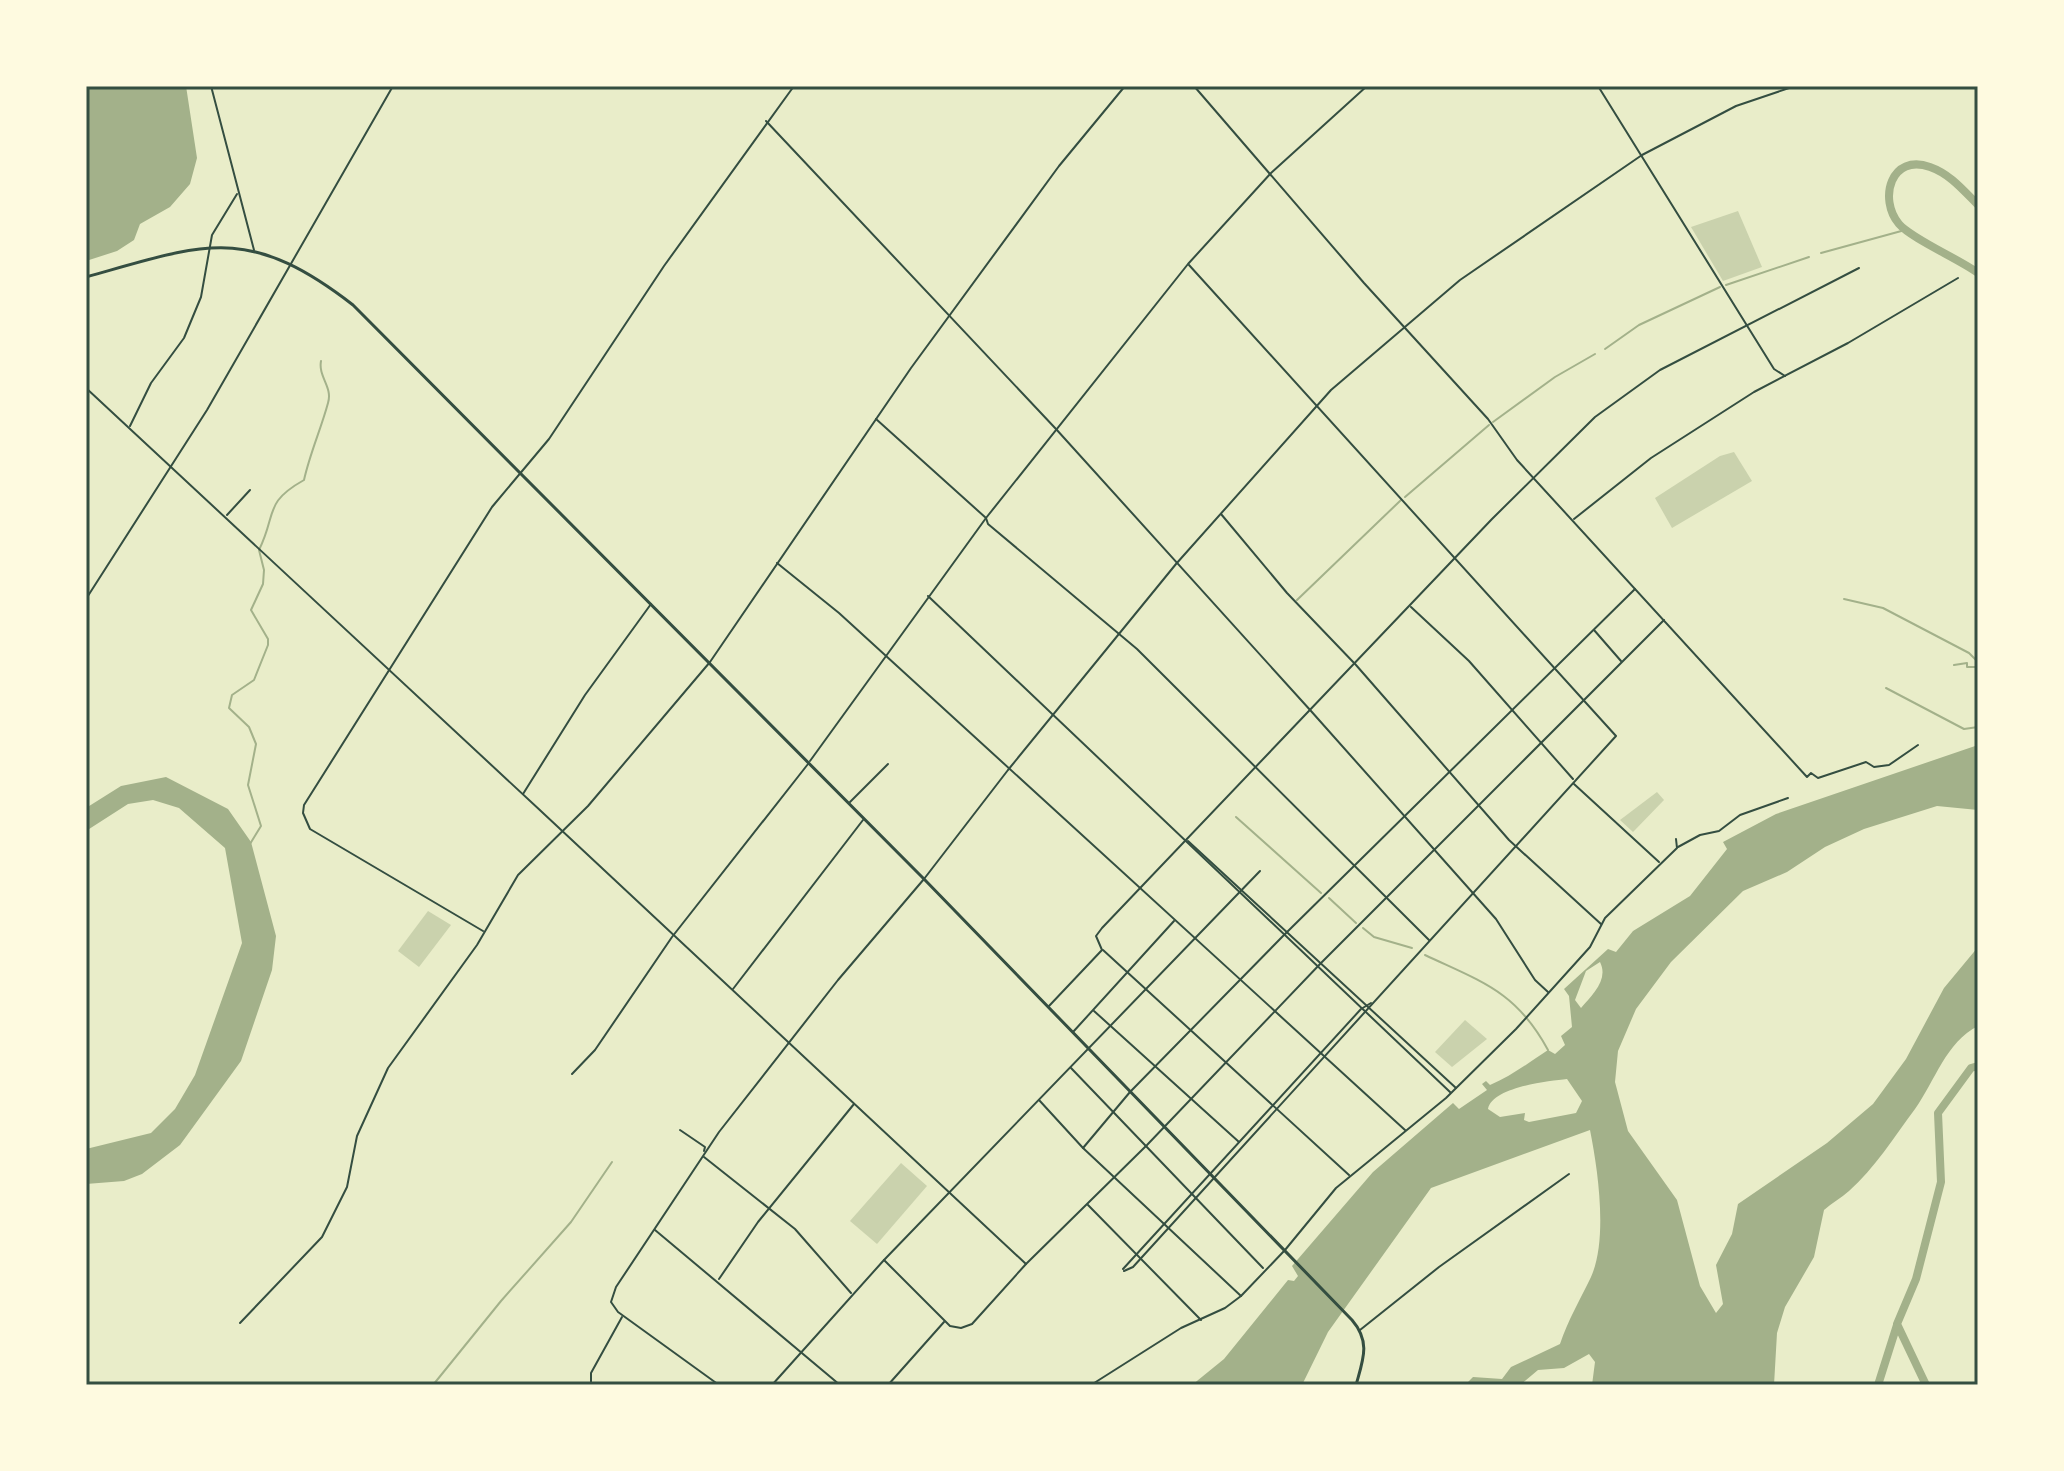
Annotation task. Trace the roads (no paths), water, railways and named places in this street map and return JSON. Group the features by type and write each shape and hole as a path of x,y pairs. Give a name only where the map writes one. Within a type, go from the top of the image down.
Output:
{"main road":[{"path":"86,277 210,245 254,250 328,285 362,313 809,762 1352,1320 1360,1330 1366,1348 1356,1385"}],"street":[{"path":"211,86 254,250"},
{"path":"86,599 173,466 393,86"},
{"path":"484,932 310,829 305,819 304,805 492,507 552,435 766,121 794,86"},
{"path":"240,1323 322,1237 347,1187 357,1135 386,1072 484,932 518,875 601,791 710,662 875,419 1059,166 1125,86"},
{"path":"1194,86 1488,419 1535,480 1807,777 1811,773 1818,778 1829,772 1836,774 1866,762 1874,767 1889,765 1918,745"},
{"path":"572,1074 595,1051 672,937 809,762 986,518 1188,264 1271,173 1367,86"},
{"path":"1598,86 1774,369 1786,376"},
{"path":"719,1385 622,1316 611,1304 616,1287 703,1156 789,1042 1176,564 1342,379 1490,259 1642,155 1736,106 1795,86"},
{"path":"766,121 948,318 1056,429 1311,711 1502,927 1535,980 1548,992"},
{"path":"129,428 151,383 184,338 200,300 212,234 237,194"},
{"path":"1188,264 1455,559 1498,602 1616,736 1372,1003 1366,1014 1279,1110 1140,1259 1129,1270 1123,1269 1361,1009 1372,1003"},
{"path":"1349,1175 1102,949 1097,941 1098,933 1595,417 1660,370 1859,268"},
{"path":"1573,519 1651,458 1754,392 1958,278"},
{"path":"86,388 1026,1264"},
{"path":"875,419 986,518 988,524 1120,634 1430,940"},
{"path":"226,516 250,490"},
{"path":"1220,513 1287,593 1356,665 1517,846 1601,924"},
{"path":"776,562 828,604 1196,938 1273,1013 1322,1052 1405,1130"},
{"path":"1083,1148 1116,1113 1130,1092 1283,936 1635,589"},
{"path":"928,596 1283,936 1451,1092"},
{"path":"523,795 585,695 651,604"},
{"path":"1410,606 1467,659 1574,782 1660,863"},
{"path":"884,1260 945,1322 956,1328 972,1324 1026,1264 1147,1145 1321,963 1664,620"},
{"path":"1594,629 1621,661"},
{"path":"849,803 888,764"},
{"path":"1091,1385 1181,1328 1225,1308 1241,1296 1285,1250 1319,1205 1349,1175 1456,1088 1525,1019 1590,947 1601,924 1677,848 1694,837 1719,831 1740,815 1788,798"},
{"path":"733,990 864,818"},
{"path":"1676,839 1677,848"},
{"path":"1187,841 1193,842 1456,1088"},
{"path":"772,1385 884,1260 1260,871"},
{"path":"1072,1033 1175,920"},
{"path":"1048,1007 1102,949"},
{"path":"1094,1011 1189,1100 1240,1142"},
{"path":"1071,1067 1264,1269"},
{"path":"1038,1099 1083,1148 1241,1296"},
{"path":"719,1280 770,1208 854,1104"},
{"path":"680,1130 705,1147 703,1156"},
{"path":"703,1156 795,1229 852,1294"},
{"path":"1360,1330 1455,1256 1569,1174"},
{"path":"1087,1204 1201,1320"},
{"path":"654,1229 719,1280 840,1385"},
{"path":"591,1385 591,1373 622,1316"},
{"path":"888,1385 945,1322"}],"waterway":[{"path":"1978,205 1944,174 1917,164 1906,166 1898,172 1889,191 1893,214 1905,230 1978,273"},
{"path":"1821,253 1905,230"},
{"path":"1726,285 1809,257"},
{"path":"1605,349 1639,325 1720,287"},
{"path":"1493,422 1555,377 1595,354"},
{"path":"250,844 261,826 248,785 256,744 249,727 229,708 232,695 254,680 268,645 268,639 251,610 263,584 264,570 259,550 276,503 304,480 329,397 321,361"},
{"path":"1405,497 1489,425"},
{"path":"1297,600 1401,500"},
{"path":"1844,599 1883,608 1969,653 1978,662"},
{"path":"1954,665 1967,663 1967,667 1978,667"},
{"path":"1886,688 1964,729 1978,727"},
{"path":"1236,817 1321,893"},
{"path":"1329,898 1356,923"},
{"path":"1363,928 1374,937 1412,948"},
{"path":"1425,955 1496,990 1523,1014 1548,1050"},
{"path":"1926,1385 1897,1324 1916,1279 1941,1182 1938,1113 1971,1068 1978,1066"},
{"path":"433,1385 571,1222 612,1162"},
{"path":"1878,1385 1897,1325"}]}
